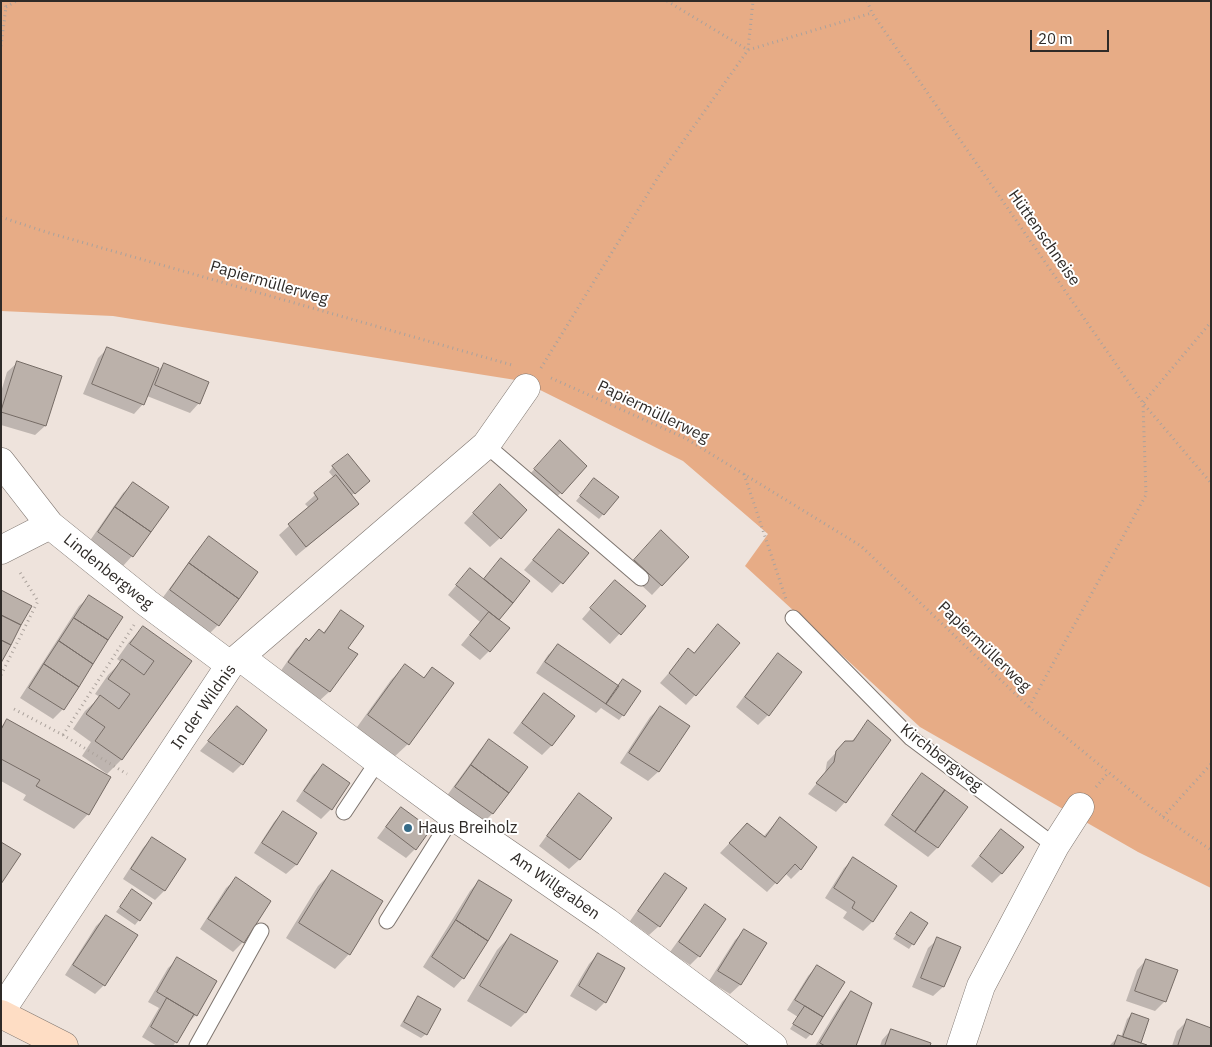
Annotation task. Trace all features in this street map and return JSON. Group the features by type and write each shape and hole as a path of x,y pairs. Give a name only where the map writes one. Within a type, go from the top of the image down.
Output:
{"street":[{"name":"In der Wildnis","path":"1,1013 149,787 235,661 486,445 531,375"},
{"name":"Lindenbergweg","path":"1,462 50,525 148,603 235,661"},
{"path":"3,550 50,525"},
{"name":"Am Willgraben","path":"235,661 453,816 607,922 773,1046"},
{"path":"960,1046 981,986 1055,846 1080,807"},
{"path":"1,1013 64,1046"}],"lane":[{"path":"486,445 641,578"},
{"name":"Kirchbergweg","path":"792,618 911,738 1055,846"},
{"path":"344,812 378,761"},
{"path":"388,921 453,816"},
{"path":"197,1046 261,931"}],"path":[{"path":"1,46 6,7 4,1"},
{"path":"6,7 16,1"},
{"path":"667,1 748,50 872,13"},
{"path":"531,375 660,174 748,50 753,1"},
{"name":"Hüttenschneise","path":"867,1 872,13 1143,403 1211,483"},
{"name":"Papiermüllerweg","path":"1,217 531,375 685,438 861,546 1029,707 1163,817 1211,850"},
{"path":"1029,707 1146,495 1143,403 1211,322"},
{"path":"744,474 792,618"},
{"path":"1,675 38,601 3,550"},
{"path":"63,735 148,603"},
{"path":"14,709 63,735 149,787"},
{"path":"1163,817 1211,764"}],"shaded area":[{"path":"1,1 1211,1 1211,888 1138,852 920,727 745,566 768,534 683,461 522,381 113,316 1,311"}],"building":[{"path":"107,347 159,368 144,405 92,384"},
{"path":"17,361 62,376 46,426 1,412"},
{"path":"164,363 209,382 200,404 155,385"},
{"path":"560,440 587,466 562,494 534,469"},
{"path":"348,454 370,481 355,494 332,466"},
{"path":"336,475 359,504 306,547 288,524 318,499 314,493"},
{"path":"594,478 619,497 604,515 580,496"},
{"path":"133,482 169,507 151,532 115,507"},
{"path":"500,484 527,510 501,539 473,513"},
{"path":"115,507 151,532 133,557 98,532"},
{"path":"559,529 589,553 563,584 533,560"},
{"path":"661,530 689,557 662,586 634,560"},
{"path":"209,536 258,572 239,599 189,563"},
{"path":"501,558 530,581 513,603 484,579"},
{"path":"189,563 239,599 219,626 170,590"},
{"path":"470,568 513,603 499,620 456,585"},
{"path":"615,580 646,606 621,635 590,608"},
{"path":"1,590 32,606 21,625 1,615"},
{"path":"89,595 123,617 108,640 74,618"},
{"path":"341,610 364,626 348,648 358,654 330,692 288,662 306,638 309,641 319,629 324,633"},
{"path":"489,612 510,628 490,652 470,635"},
{"path":"1,615 21,625 11,645 1,640"},
{"path":"74,618 108,640 93,664 59,641"},
{"path":"718,624 740,643 696,696 669,673 688,648 694,653"},
{"path":"143,626 192,661 122,760 95,741 105,727 86,714 100,695 119,709 130,694 108,679 122,659 144,675 154,661 130,644"},
{"path":"1,640 11,645 1,663"},
{"path":"59,641 93,664 79,687 44,664"},
{"path":"558,644 619,686 606,704 545,662"},
{"path":"778,653 802,672 769,716 745,697"},
{"path":"44,664 79,687 64,710 29,688"},
{"path":"405,664 424,678 432,667 454,683 409,745 368,715"},
{"path":"623,679 641,691 624,716 606,704"},
{"path":"544,693 575,716 552,746 522,723"},
{"path":"237,706 267,730 243,765 208,741"},
{"path":"660,706 690,726 659,772 629,753"},
{"path":"7,719 111,777 89,815 36,786 40,780 1,759 1,730"},
{"path":"868,720 891,740 846,803 816,783 834,762 836,751 845,741 853,741"},
{"path":"489,739 528,767 509,793 471,765"},
{"path":"323,764 350,783 332,810 304,791"},
{"path":"471,765 509,793 493,814 455,787"},
{"path":"922,773 945,790 915,832 892,815"},
{"path":"945,790 968,807 938,848 915,832"},
{"path":"579,793 612,818 580,860 547,836"},
{"name":"Haus Breiholz","path":"401,807 431,829 416,850 386,827"},
{"path":"283,811 317,833 297,865 262,843"},
{"path":"780,817 817,847 801,870 795,864 777,884 729,843 747,823 765,837"},
{"path":"1001,829 1024,847 1002,874 980,856"},
{"path":"152,837 186,859 165,891 131,869"},
{"path":"1,842 21,854 1,884"},
{"path":"853,857 897,886 873,922 852,908 855,902 834,888"},
{"path":"332,870 383,901 350,955 299,923"},
{"path":"665,873 687,888 660,927 638,911"},
{"path":"236,877 271,901 244,943 208,919"},
{"path":"479,880 512,900 488,941 456,920"},
{"path":"132,889 152,903 140,921 120,907"},
{"path":"705,904 726,919 700,957 679,942"},
{"path":"911,912 928,923 914,945 896,934"},
{"path":"106,915 138,935 105,986 73,965"},
{"path":"456,920 488,941 464,979 432,957"},
{"path":"744,929 767,943 741,985 718,971"},
{"path":"511,934 558,961 526,1013 480,986"},
{"path":"937,937 961,947 944,987 921,978"},
{"path":"598,953 625,968 606,1003 579,986"},
{"path":"177,957 217,981 197,1016 157,992"},
{"path":"1146,959 1178,970 1166,1002 1135,991"},
{"path":"817,965 845,982 823,1017 795,1000"},
{"path":"851,991 872,1003 856,1046 825,1046 820,1043"},
{"path":"418,996 441,1009 427,1035 404,1022"},
{"path":"167,998 194,1014 177,1043 151,1027"},
{"path":"805,1006 823,1017 812,1035 793,1024"},
{"path":"1132,1013 1149,1019 1141,1043 1123,1037"},
{"path":"1187,1019 1211,1028 1211,1046 1178,1046"},
{"path":"891,1029 931,1043 930,1046 885,1046"},
{"path":"1118,1035 1147,1045 1114,1046"}],"place":[{"name":"Haus Breiholz","path":"408,828"}]}
